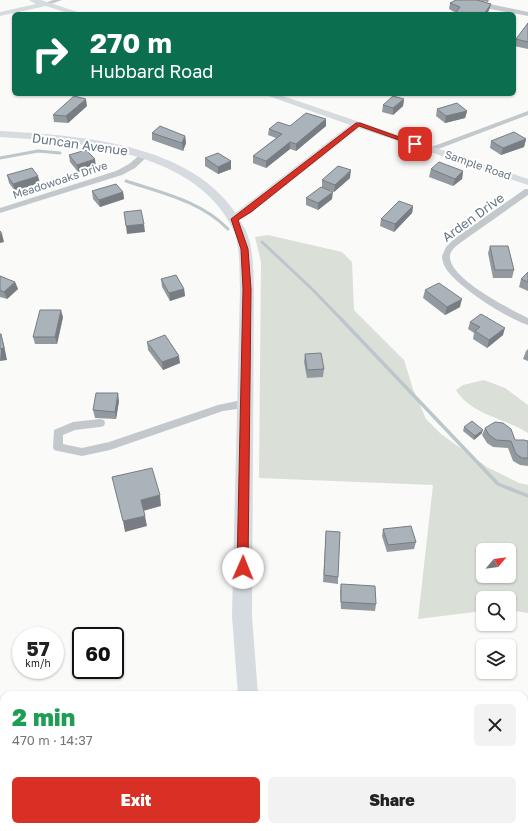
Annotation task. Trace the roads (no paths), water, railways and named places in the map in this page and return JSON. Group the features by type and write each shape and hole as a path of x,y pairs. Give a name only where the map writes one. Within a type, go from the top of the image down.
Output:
{"main road":[{"name":"Duncan Avenue","path":"0,134 80,141 145,155 167,163 196,180 216,196 234,219 242,239 246,260 247,289 242,616 248,691"}],"street":[{"path":"32,0 74,12"},
{"path":"0,14 48,4 59,0"},
{"path":"463,0 508,12"},
{"path":"516,13 528,14"},
{"name":"Sample Road","path":"274,96 528,182"},
{"path":"430,149 528,113"},
{"path":"234,219 248,210 358,124"},
{"name":"Meadowoaks Drive","path":"0,211 118,173 132,166 145,155"},
{"name":"Arden Drive","path":"528,191 457,241 447,251 446,255 451,271 464,283 497,305 528,322"},
{"path":"100,423 73,426 58,433 58,447 82,452 110,446 222,408 237,405 245,408"}],"waterway":[{"path":"0,158 38,151 60,153"},
{"path":"126,181 167,194 206,211 228,229"},
{"path":"262,242 312,289 342,320"},
{"path":"341,319 498,484 528,496"}]}
